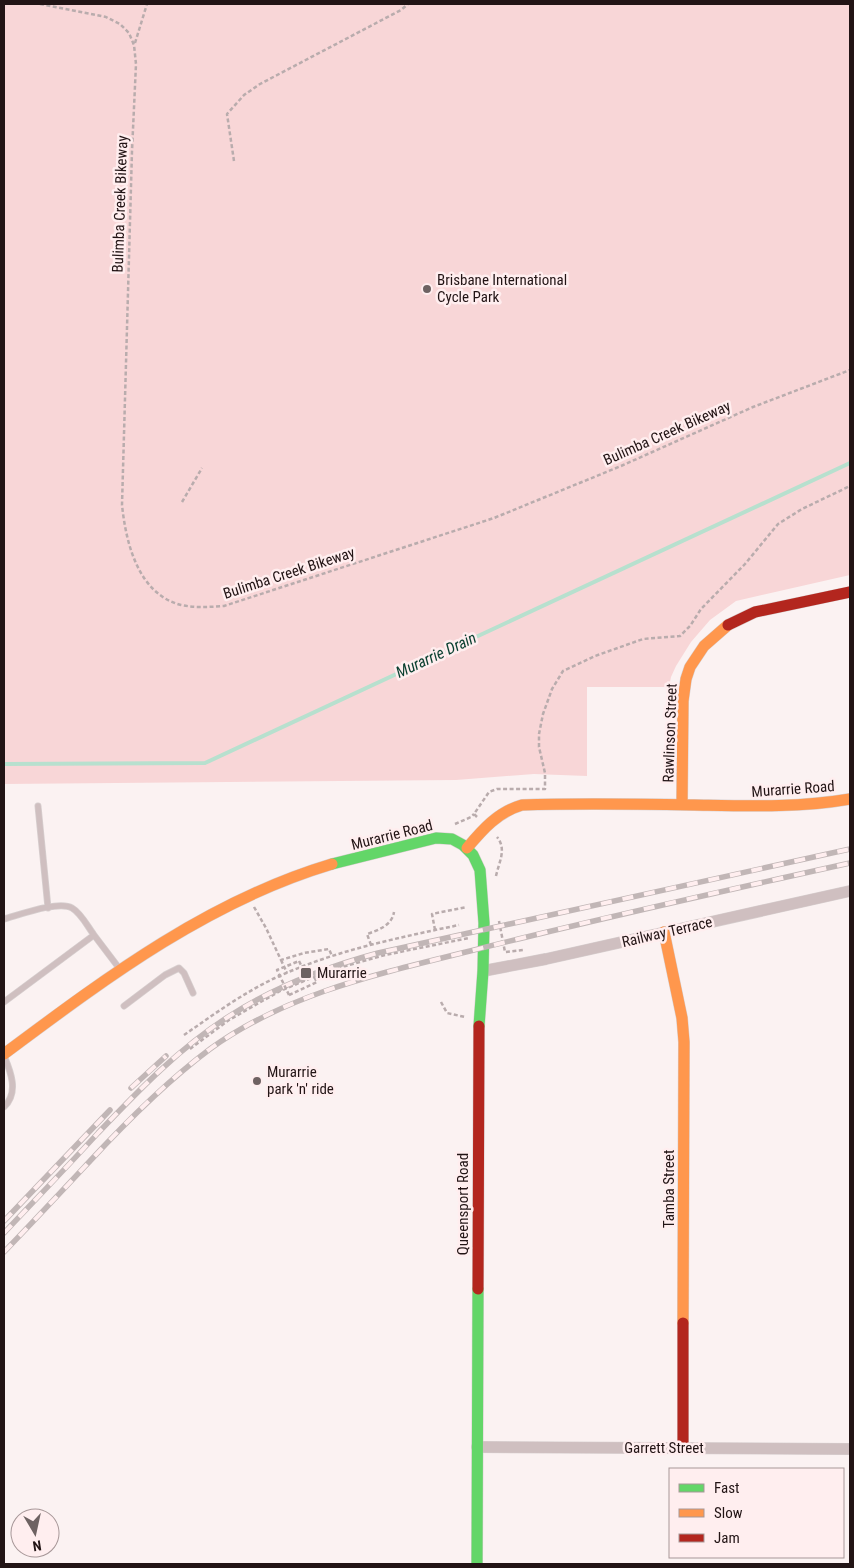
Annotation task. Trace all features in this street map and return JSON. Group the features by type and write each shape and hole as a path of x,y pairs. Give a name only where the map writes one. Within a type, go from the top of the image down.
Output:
{"street":[{"name":"Rawlinson Street","path":"682,805 684,691 690,669 700,650 722,629 740,617 755,612 850,592"},
{"name":"Murarrie Road","path":"4,1055 87,992 154,948 224,908 278,882 304,873 436,838 452,839 467,848 498,814 516,806 797,806 818,805 850,799"},
{"name":"Queensport Road","path":"467,848 476,860 480,876 484,923 483,971 479,1016 477,1564"},
{"name":"Railway Terrace","path":"483,971 546,959 850,891"},
{"name":"Tamba Street","path":"664,932 682,1018 684,1042 683,1448"},
{"name":"Garrett Street","path":"477,1447 850,1450"}],"lane":[{"path":"38,806 48,908"},
{"path":"4,919 62,905 74,909 120,970"},
{"path":"4,1002 94,935"},
{"path":"124,1006 165,975 179,968 184,973 192,992"},
{"path":"4,1055 11,1070 13,1084 10,1099 4,1107"}],"path":[{"name":"Bulimba Creek Bikeway","path":"40,4 106,18 120,24 129,33 134,45 136,64 122,505 125,528 131,550 142,575 159,595 180,605 203,608 224,606 494,518 621,466 753,407 850,370"},
{"path":"134,45 147,4"},
{"path":"234,161 227,114 244,95 260,84 401,10 408,4"},
{"path":"182,502 202,468"},
{"path":"477,817 474,814 488,792 503,788 546,789 545,773 539,747 539,734 543,714 552,689 563,671 595,656 643,639 680,636 690,626 701,609 745,564 778,524 802,509 850,486"},
{"path":"495,834 502,844 500,864 496,877"},
{"path":"435,930 432,914 467,907"},
{"path":"256,911 287,973"},
{"path":"371,945 367,934 384,927 393,917 394,912"},
{"path":"498,914 505,952 525,950"},
{"path":"184,1035 229,1004 275,978 302,967 371,945 459,925"},
{"path":"190,1048 229,1020 280,991 314,977 385,954 470,937"},
{"path":"281,960 304,953 329,949 332,956"},
{"path":"302,967 299,960 277,970 288,995 317,982 314,977"},
{"path":"441,1002 447,1013 466,1017"}],"shaded area":[{"name":"Brisbane International Cycle Park","path":"4,4 850,4 850,575 736,601 710,620 691,642 676,666 669,687 587,687 587,776 534,774 456,780 4,784"}],"waterway":[{"name":"Murarrie Drain","path":"4,764 205,763 850,463"}],"railway":[{"path":"4,1233 129,1101 177,1055 212,1027 284,986 321,971 378,953 850,849"},
{"path":"4,1252 118,1131 162,1088 210,1049 271,1013 302,999 402,968 612,916 850,863"},
{"path":"131,1088 166,1056"},
{"path":"4,1221 110,1110"}],"traffic: fast":[{"path":"332,864 436,838 452,839 463,845 473,855 480,870 484,923 479,1026"},
{"path":"477,1564 478,1289"}],"traffic: slow":[{"path":"682,805 683,701 686,679 690,667 704,646 728,625"},
{"path":"467,848 498,817 522,805 772,806 850,799"},
{"path":"4,1054 120,970 201,920 286,880 332,864"},
{"path":"664,932 682,1018 684,1042 683,1323"}],"traffic: jam":[{"path":"728,625 755,612 850,592"},
{"path":"478,1289 479,1026"},
{"path":"683,1323 683,1448"}],"place":[{"name":"Brisbane International Cycle Park","path":"427,289"},
{"name":"Murarrie","path":"306,973"},
{"name":"Murarrie park 'n' ride","path":"257,1081"}]}
